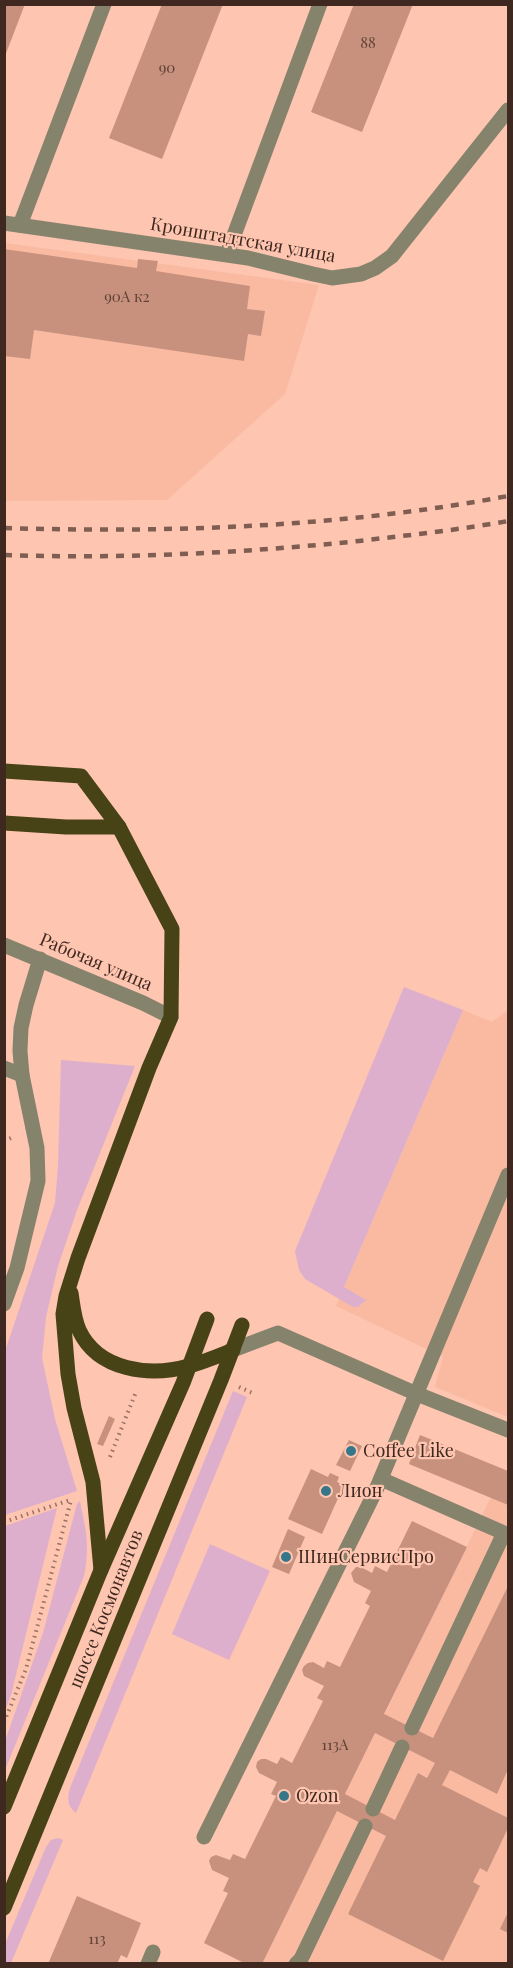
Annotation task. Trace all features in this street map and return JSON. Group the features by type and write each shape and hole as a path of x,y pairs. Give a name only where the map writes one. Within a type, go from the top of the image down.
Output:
{"main road":[{"path":"4,771 81,776 119,827 172,929 171,1017 149,1068 71,1278 63,1314 74,1408 93,1482 101,1570"},
{"path":"4,823 66,827 119,827"},
{"path":"71,1278 73,1306 80,1331 89,1344 110,1361 130,1369 160,1371 189,1366 233,1350"},
{"name":"шоссе Космонавтов","path":"4,1808 207,1319"},
{"name":"шоссе Космонавтов","path":"4,1908 242,1325"}],"street":[{"path":"12,224 105,4"},
{"path":"227,254 320,4"},
{"name":"Кронштадтская улица","path":"12,224 227,254 332,278 361,274 375,268 392,256 508,110"},
{"name":"Рабочая улица","path":"4,945 171,1017"},
{"path":"4,1304 17,1268 38,1181 37,1148 22,1075 20,1051 21,1028 26,1005 40,959"},
{"path":"4,1068 22,1075"},
{"path":"204,1837 381,1479 508,1175"},
{"path":"233,1350 278,1333 417,1394 508,1430"},
{"path":"381,1479 504,1533 412,1728"},
{"path":"373,1809 402,1747"},
{"path":"296,1964 301,1959 365,1826"}],"path":[{"path":"234,1385 255,1394"},
{"path":"110,1458 136,1392"},
{"path":"4,1522 71,1500 26,1669 4,1722"}],"shaded area":[{"path":"5,243 319,285 285,394 167,500 5,501"},
{"path":"404,987 463,1010 344,1287 366,1300 358,1307 353,1307 305,1279 299,1270 295,1251"},
{"path":"463,1010 492,1022 508,1010 508,1417 435,1387 443,1357 336,1306"},
{"path":"61,1060 135,1066 77,1210 58,1266 46,1317 42,1358 55,1419 77,1491 5,1515 5,1351 55,1203"},
{"path":"233,1391 247,1397 76,1813 68,1802 70,1788"},
{"path":"491,1497 508,1505 508,1963 262,1964"},
{"path":"80,1501 87,1556 84,1576 5,1770 5,1741 43,1633 77,1504"},
{"path":"57,1508 11,1695 5,1711 5,1526"},
{"path":"210,1544 270,1571 229,1660 172,1634"},
{"path":"58,1838 63,1840 11,1963 5,1963 5,1944 46,1847 51,1840"}],"building":[{"path":"4,4 25,4 5,56 4,56"},
{"path":"162,4 223,4 162,159 109,138"},
{"path":"354,4 413,4 362,132 311,112"},
{"path":"4,249 137,268 138,259 158,261 156,271 250,286 247,309 265,311 261,336 248,334 244,361 34,330 30,359 4,356"},
{"path":"109,1416 115,1419 103,1446 97,1444"},
{"path":"420,1435 508,1471 508,1505 409,1464"},
{"path":"349,1440 362,1446 350,1471 336,1465"},
{"path":"311,1469 328,1477 330,1473 339,1477 337,1482 344,1485 322,1534 288,1519"},
{"path":"412,1521 467,1547 384,1714 433,1738 508,1586 508,1769 497,1794 450,1770 442,1785 508,1818 508,1828 487,1872 480,1868 473,1882 480,1886 443,1961 348,1914 386,1836 337,1811 262,1964 246,1964 204,1943 228,1893 223,1891 229,1878 212,1870 209,1861 216,1855 230,1860 233,1854 245,1859 276,1796 271,1794 277,1782 259,1773 256,1767 257,1762 266,1759 277,1764 281,1757 292,1763 323,1701 317,1698 324,1686 304,1676 302,1670 304,1666 313,1662 324,1668 327,1661 340,1667 370,1606 365,1603 371,1591 354,1582 351,1573 356,1567 361,1567 372,1573 375,1566 387,1572","holes":["375,1733 435,1763 427,1778 418,1773 395,1820 345,1794"]},
{"name":"ШинСервисПро","path":"288,1529 305,1537 289,1574 272,1567"},
{"path":"77,1896 141,1923 127,1958 121,1955 117,1964 48,1964"},
{"path":"508,1912 508,1933 500,1929"}],"railway":[{"path":"4,528 131,529 258,526 383,515 508,496"},
{"path":"4,555 138,555 271,549 396,537 508,521"}],"place":[{"name":"Coffee Like","path":"351,1451"},
{"name":"Лион","path":"326,1491"},
{"name":"ШинСервисПро","path":"286,1557"},
{"name":"Ozon","path":"284,1796"}]}
